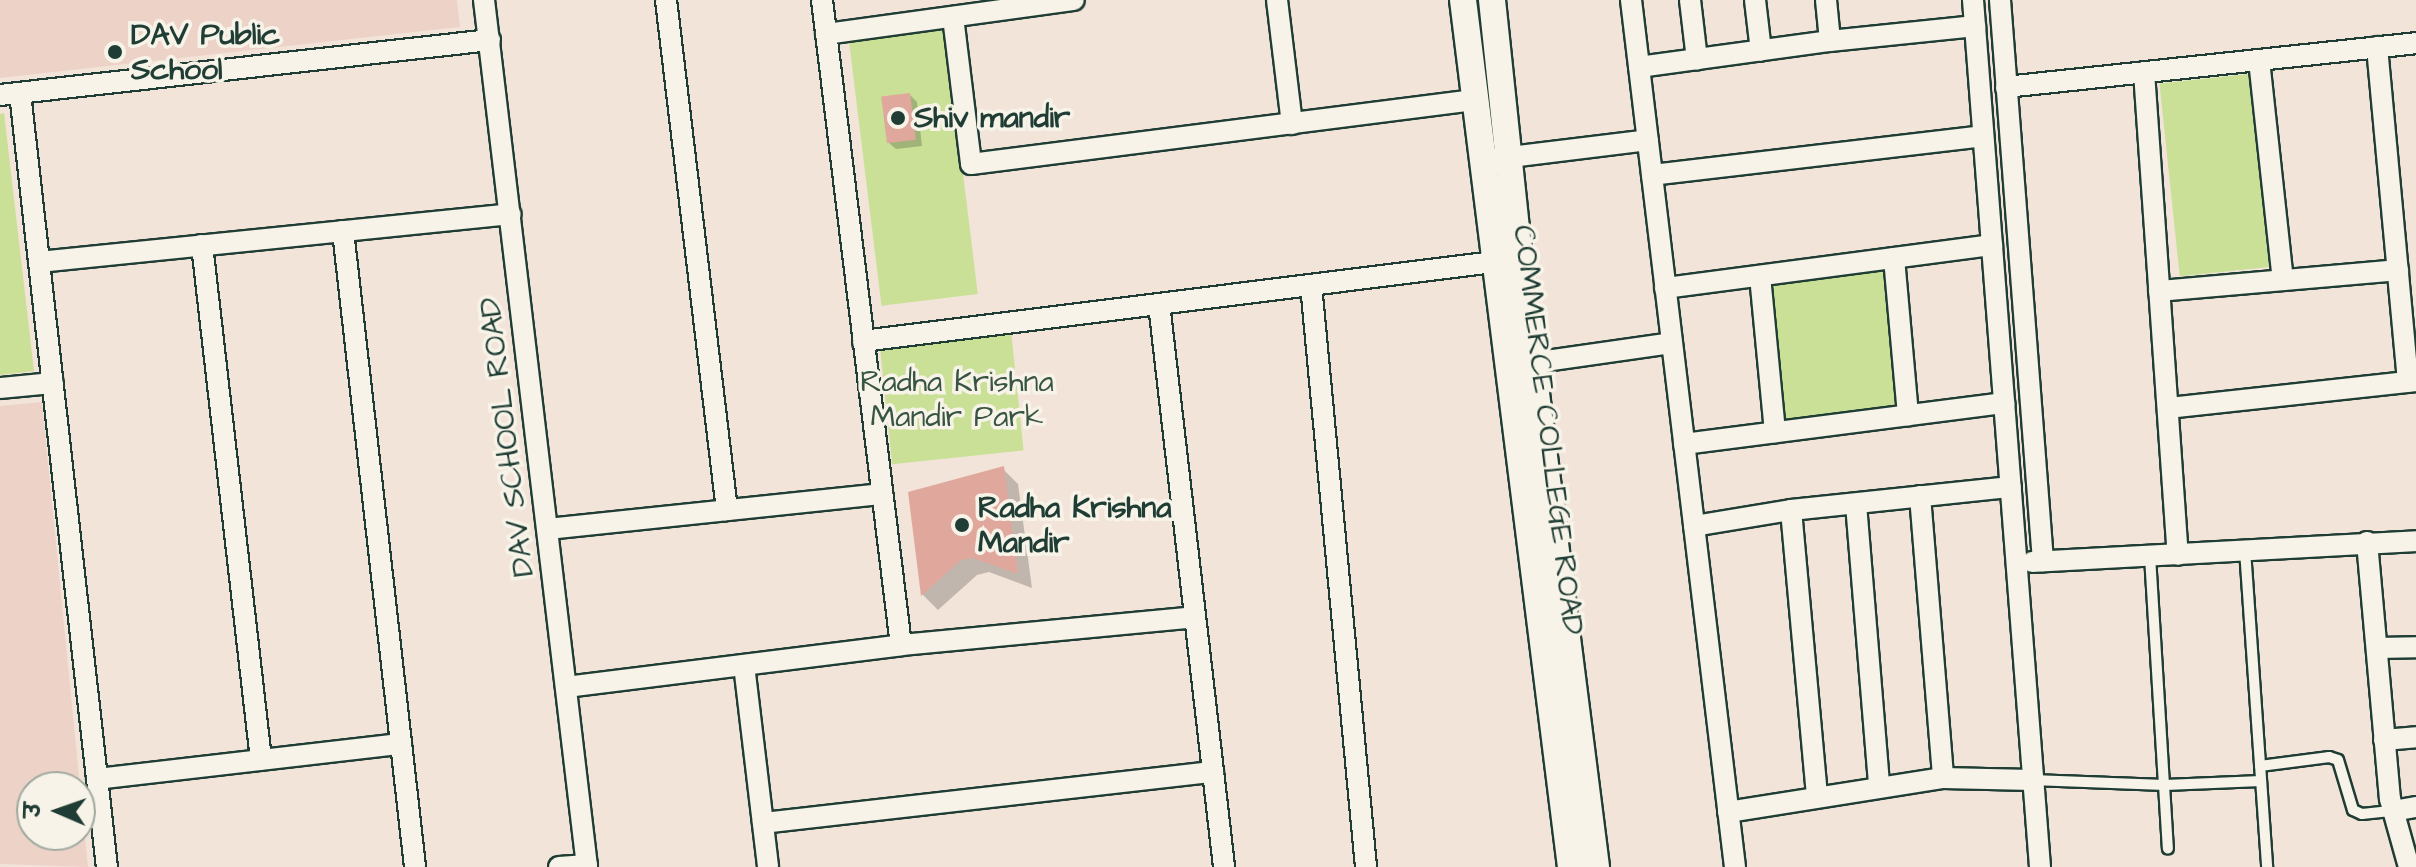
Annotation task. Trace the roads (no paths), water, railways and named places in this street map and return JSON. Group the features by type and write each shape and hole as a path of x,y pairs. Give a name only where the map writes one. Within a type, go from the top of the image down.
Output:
{"street":[{"name":"DAV SCHOOL ROAD","path":"484,0 587,866"},
{"path":"666,0 727,510"},
{"path":"822,0 901,645"},
{"path":"826,34 1074,0"},
{"path":"1277,0 1292,124"},
{"name":"COMMERCE COLLEGE ROAD","path":"1463,0 1482,160 1506,260 1571,867"},
{"path":"1492,0 1509,157 1506,260 1532,363 1596,867"},
{"path":"1631,0 1735,867"},
{"path":"1690,0 1697,60"},
{"path":"1755,0 1761,51"},
{"path":"1826,0 1830,41"},
{"path":"1973,0 2040,867"},
{"path":"2000,0 2043,561"},
{"path":"953,17 971,164 1474,100"},
{"path":"1639,67 1830,41 1975,26"},
{"path":"107,867 39,262 10,94 490,40"},
{"path":"2006,87 2416,43"},
{"path":"2168,408 2412,382 2377,47"},
{"path":"2259,60 2283,280"},
{"path":"2144,72 2178,555"},
{"path":"1652,175 1983,136"},
{"path":"1482,160 1648,140"},
{"path":"39,262 511,214"},
{"path":"343,231 415,867"},
{"path":"202,245 261,760"},
{"path":"1665,288 1992,245"},
{"path":"1894,258 1908,415"},
{"path":"863,341 1506,260"},
{"path":"2159,291 2398,270"},
{"path":"1760,276 1775,432"},
{"path":"1311,285 1366,867"},
{"path":"1159,304 1224,867"},
{"path":"1532,363 1672,343"},
{"path":"0,388 53,383"},
{"path":"1684,444 2004,403"},
{"path":"1694,526 1791,510 2011,487"},
{"path":"548,529 882,494"},
{"path":"1920,496 1943,778"},
{"path":"1856,504 1879,786"},
{"path":"1791,510 1817,795"},
{"path":"2016,563 2416,541"},
{"path":"2367,542 2393,811 2409,867"},
{"path":"566,687 901,645 1195,617"},
{"path":"2377,648 2416,647"},
{"path":"744,665 768,867"},
{"path":"2384,740 2416,737"},
{"path":"97,779 401,744"},
{"path":"763,823 1213,772"},
{"path":"1728,812 1817,795 1943,778 2032,780"},
{"path":"2393,811 2416,807"},
{"path":"559,867 587,866"}],"lane":[{"path":"2245,550 2267,867"},
{"path":"2150,556 2168,848"},
{"path":"2260,766 2329,757 2338,760 2353,810 2362,814 2393,811"},
{"path":"2032,780 2165,785 2261,781"}],"place":[{"name":"DAV Public School","path":"115,52"},
{"name":"Shiv mandir","path":"898,118"},
{"name":"Radha Krishna Mandir","path":"962,525"}],"park label":[{"name":"Radha Krishna Mandir Park","path":"957,399"}]}
